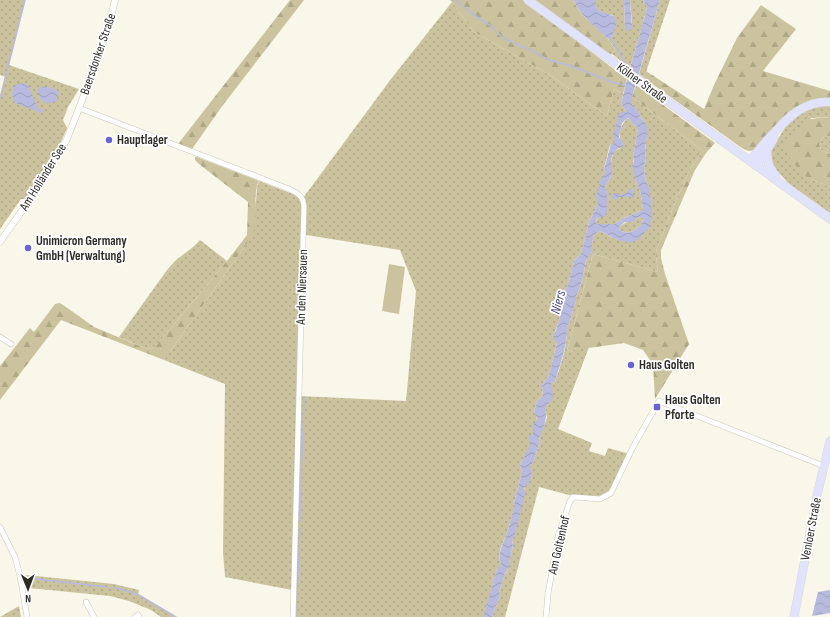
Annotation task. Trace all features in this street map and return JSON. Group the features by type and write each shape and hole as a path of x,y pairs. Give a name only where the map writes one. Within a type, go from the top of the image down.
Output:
{"main road":[{"name":"Kölner Straße","path":"528,0 830,219"},
{"path":"753,163 757,151 794,112 806,106 830,102"},
{"path":"753,163 767,150 782,124"},
{"path":"767,150 768,165 778,181"},
{"name":"Venloer Straße","path":"794,617 830,441"}],"street":[{"name":"Baersdonker Straße","path":"78,108 98,59 116,0"},
{"name":"Am Holländer See","path":"0,242 46,178 67,139 78,108"},
{"name":"An den Niersauen","path":"78,108 289,189 298,193 304,201 292,617"},
{"path":"0,337 11,344"},
{"name":"Am Goltenhof","path":"546,617 548,594 558,536 570,501 573,497 600,499 612,493 633,447 659,401 824,466"},
{"path":"0,527 3,538 14,557 20,576 27,617"},
{"path":"86,602 94,617"},
{"path":"135,617 138,615 139,617"}],"green space":[{"path":"0,0 25,0 9,65 79,89 68,107 63,120 67,128 49,165 27,199 21,199 0,229 0,98 6,77 0,75"},
{"path":"290,0 304,0 223,105 192,149 178,144"},
{"path":"450,0 523,0 627,79 623,94 614,89 607,116 550,75 474,32"},
{"path":"533,0 574,0 583,15 607,38 616,50 612,54 606,53"},
{"path":"596,0 624,0 625,28 632,23 630,0 643,0 647,7 630,68 612,54 616,50 608,39 613,36 613,31 616,25 612,15 599,11 596,6"},
{"path":"660,0 670,0 644,78 639,74"},
{"path":"452,2 474,32 550,75 607,116 614,89 623,94 621,103 626,112 622,112 615,143 610,145 604,168 605,172 598,204 589,222 581,254 574,261 569,281 563,295 559,321 555,331 557,343 549,375 542,385 543,396 537,401 534,412 537,417 534,432 530,447 520,465 522,473 514,502 515,506 501,548 499,557 501,564 497,569 484,616 290,617 292,590 225,577 223,553 225,384 164,360 248,242 259,181 303,198 391,79","holes":["300,234 400,250 416,291 406,401 300,396"]},
{"path":"761,5 796,29 763,71 830,91 830,99 807,103 793,109 787,113 756,149 749,151 739,146 644,78 646,71 704,109 737,38"},
{"path":"636,85 715,143 706,153 695,170 661,250 661,258 665,274 689,344 655,399 653,364 643,350 624,343 567,351 593,254 658,272 656,251 677,198 691,168 703,151 632,97"},
{"path":"632,97 703,151 691,168 677,198 656,251 658,272 593,254 567,351 589,347 558,429 592,443 589,451 605,456 608,448 630,454 612,493 601,499 569,495 539,487 505,617 492,617 500,596 499,592 505,574 508,569 513,546 512,540 530,466 533,463 540,441 539,438 547,418 545,408 546,405 548,405 551,383 555,382 562,361 567,326 569,324 582,281 586,261 592,251 594,235 600,231 618,240 649,228 649,187 645,179 644,167 647,137 646,123 632,104"},
{"path":"821,106 830,106 830,117 811,118 807,177 830,187 830,213 788,183 772,165 771,150 788,123 806,110"},
{"path":"830,117 830,136 824,137 819,143 821,150 830,154 830,187 807,177 791,161 785,146 794,131 802,123 807,120"},
{"path":"628,118 638,128 633,157 635,178 641,195 643,210 614,224 597,224 596,222 607,193 605,186 611,177 610,167 613,153 622,147 620,131 622,125"},
{"path":"830,136 830,154 821,150 819,143 824,137"},
{"path":"195,157 259,181 256,191 256,220 248,242 164,360 61,320 0,400 0,366 30,328 34,332 55,304 60,303 94,327 147,349 152,348 156,346 227,261 247,235 248,202 199,164 195,160"},
{"path":"641,217 643,218 642,224 634,230 623,232 620,230 619,227 624,223"},
{"path":"200,240 227,261 156,346 147,349 119,337 167,270 176,260"},
{"path":"389,264 405,267 399,314 382,311"},
{"path":"26,575 114,584 139,590 138,594 176,617 161,617 151,610 129,601 110,596 29,588"},
{"path":"19,606 21,617 0,617"}],"water":[{"path":"574,0 596,0 596,6 599,11 611,15 616,19 616,26 613,36 608,39 583,15"},
{"path":"624,0 630,0 632,28 629,31 625,28"},
{"path":"643,0 660,0 632,97 632,104 646,123 648,131 644,167 645,179 649,187 651,201 652,215 649,228 637,240 631,243 618,240 600,231 594,235 592,251 586,261 582,281 569,324 567,326 565,347 555,382 551,383 553,393 552,398 546,406 545,424 539,438 540,441 533,463 530,466 531,478 524,488 525,494 514,538 512,540 513,546 509,562 510,565 505,574 499,592 500,596 492,617 483,617 497,569 501,564 499,557 502,544 515,506 514,502 522,473 520,465 530,446 528,438 532,435 534,430 532,426 537,418 534,412 537,401 543,396 542,385 549,375 557,343 553,338 559,321 563,295 569,281 574,261 581,254 589,222 598,204 596,196 602,176 605,172 604,169 611,144 614,144 613,136 619,113 626,112 621,103 647,7","holes":["628,118 638,128 633,157 634,162 632,166 641,195 643,210 614,224 597,224 597,218 605,216 607,210 607,193 605,186 609,181 612,171 611,159 616,150 622,147 624,143 619,137 622,123","636,218 643,218 642,224 634,230 629,232 623,232 620,230 619,227 625,222 633,222"]},
{"path":"20,83 28,85 38,108 45,111 42,113 15,103 12,95 14,86"},
{"path":"40,87 54,89 59,92 57,101 47,104 40,99 38,90"},
{"path":"631,188 633,189 633,199 630,197 619,197 616,200 611,196 614,193 624,194"},
{"path":"830,590 830,613 812,616 818,592"}],"waterway":[{"path":"0,98 25,0"},
{"path":"456,0 471,13 491,26 505,39 533,51 549,60 571,66 612,82 627,86"},
{"path":"610,37 626,67"},
{"path":"300,521 304,397"},
{"path":"297,599 300,529"},
{"path":"36,579 107,587"},
{"path":"113,587 137,594 176,617"},
{"path":"297,605 297,617"}],"place":[{"name":"Hauptlager","path":"109,140"},
{"name":"Unimicron Germany GmbH (Verwaltung)","path":"28,248"},
{"name":"Haus Golten","path":"631,365"},
{"name":"Haus Golten Pforte","path":"657,407"}],"water label":[{"name":"Niers","path":"558,302"}]}
